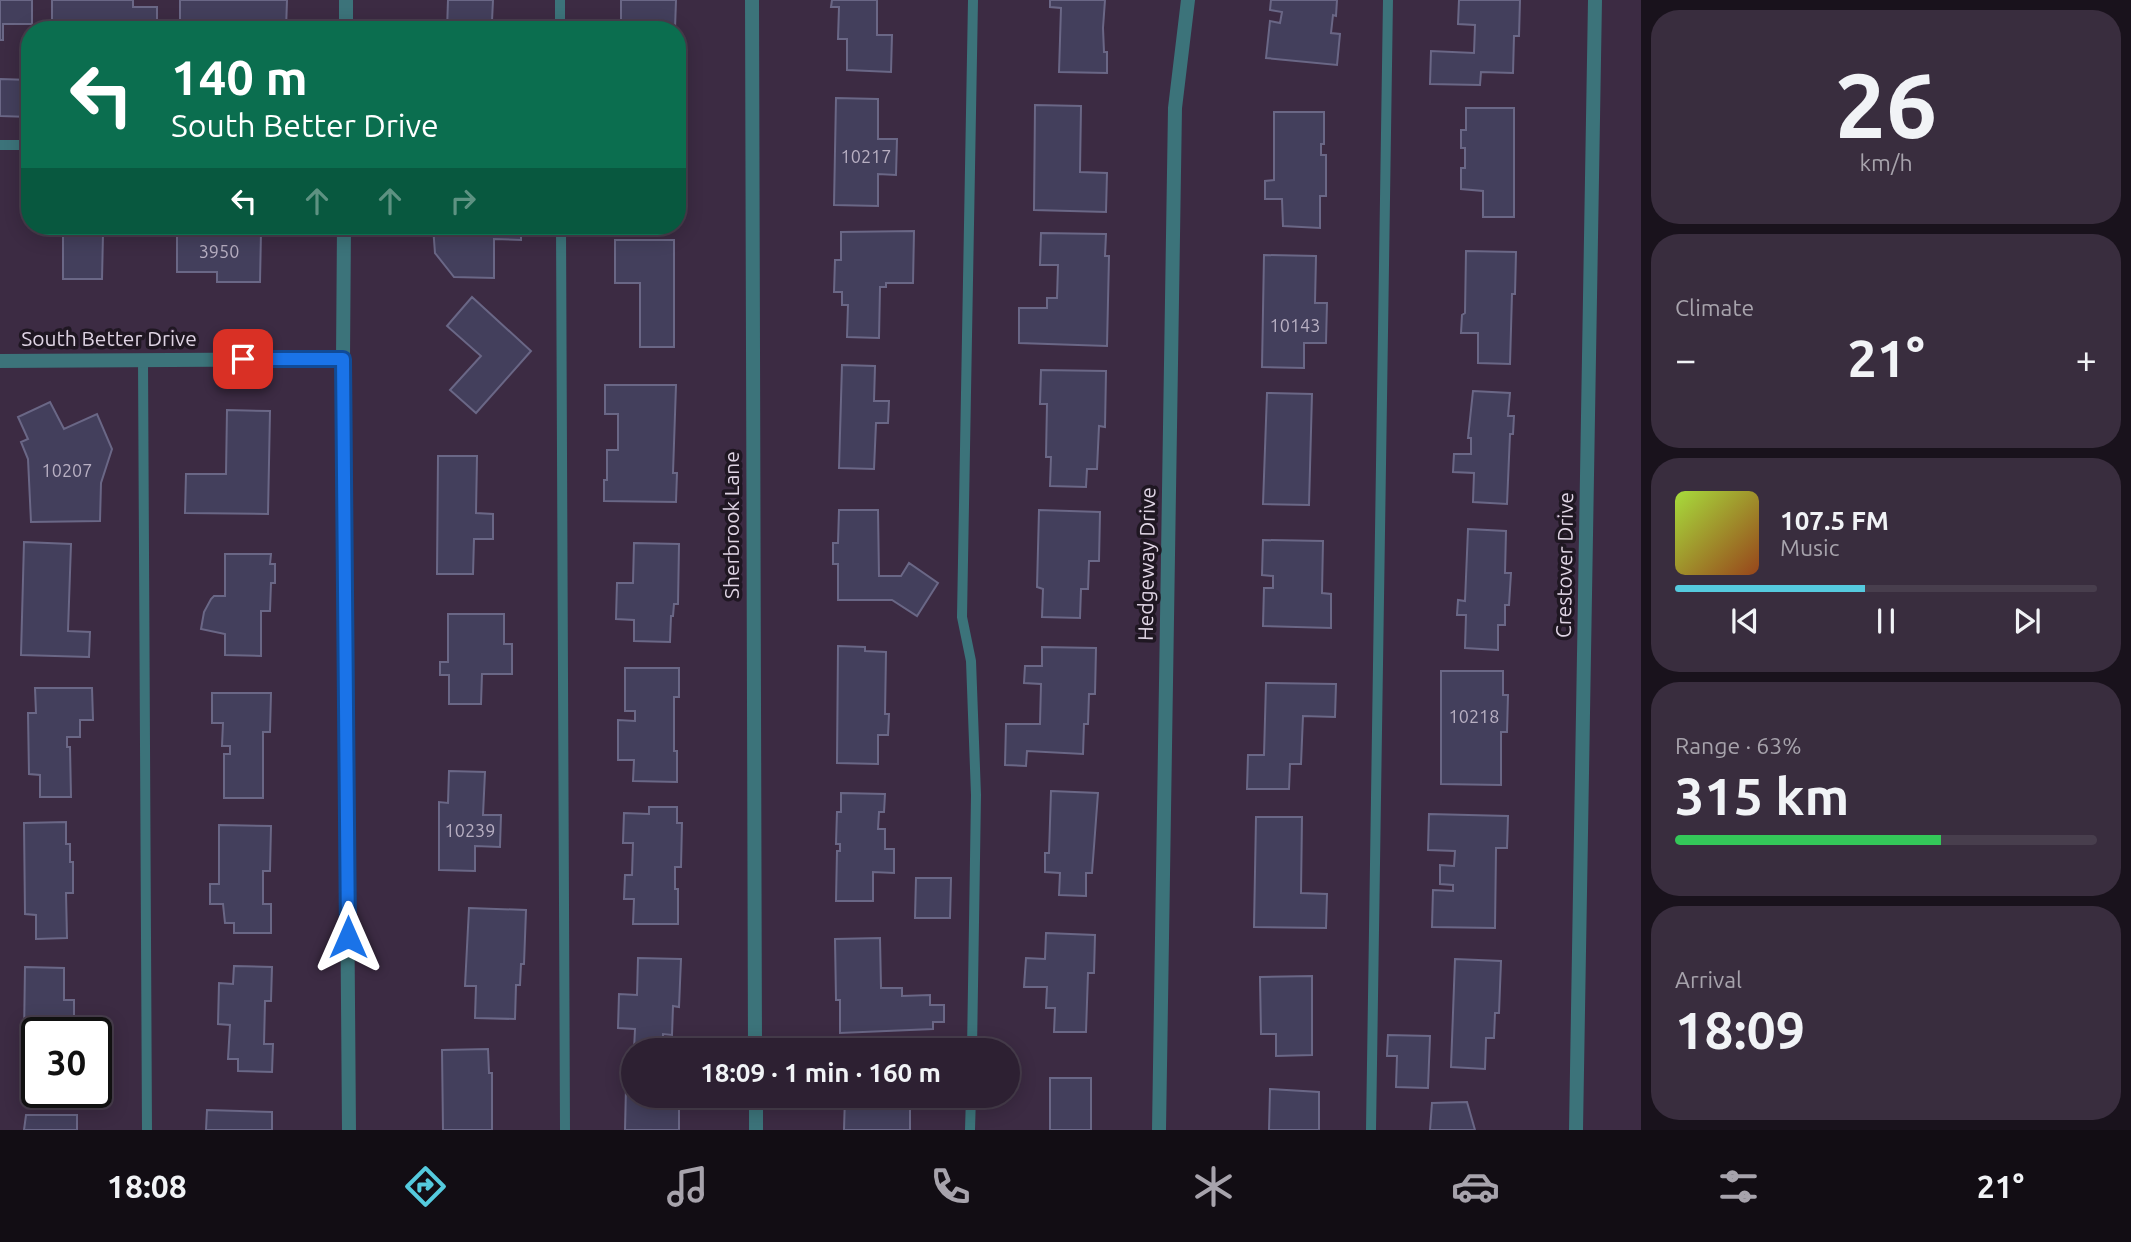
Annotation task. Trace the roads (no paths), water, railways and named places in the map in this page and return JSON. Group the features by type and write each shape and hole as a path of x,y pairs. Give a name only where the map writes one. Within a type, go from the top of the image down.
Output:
{"street":[{"path":"346,0 346,21"},
{"name":"Sherbrook Lane","path":"752,0 755,1038"},
{"name":"Hedgeway Drive","path":"1159,1130 1175,108 1188,0"},
{"name":"Crestover Drive","path":"1576,1130 1595,0"},
{"path":"344,235 349,1130"},
{"name":"South Better Drive","path":"0,361 343,359"},
{"path":"755,1108 756,1130"}],"lane":[{"path":"560,0 560,21"},
{"path":"972,1038 976,795 971,661 962,617 973,0"},
{"path":"1371,1130 1388,0"},
{"path":"0,145 21,145"},
{"path":"561,235 565,1130"},
{"path":"143,360 147,1130"},
{"path":"970,1130 971,1108"}]}
